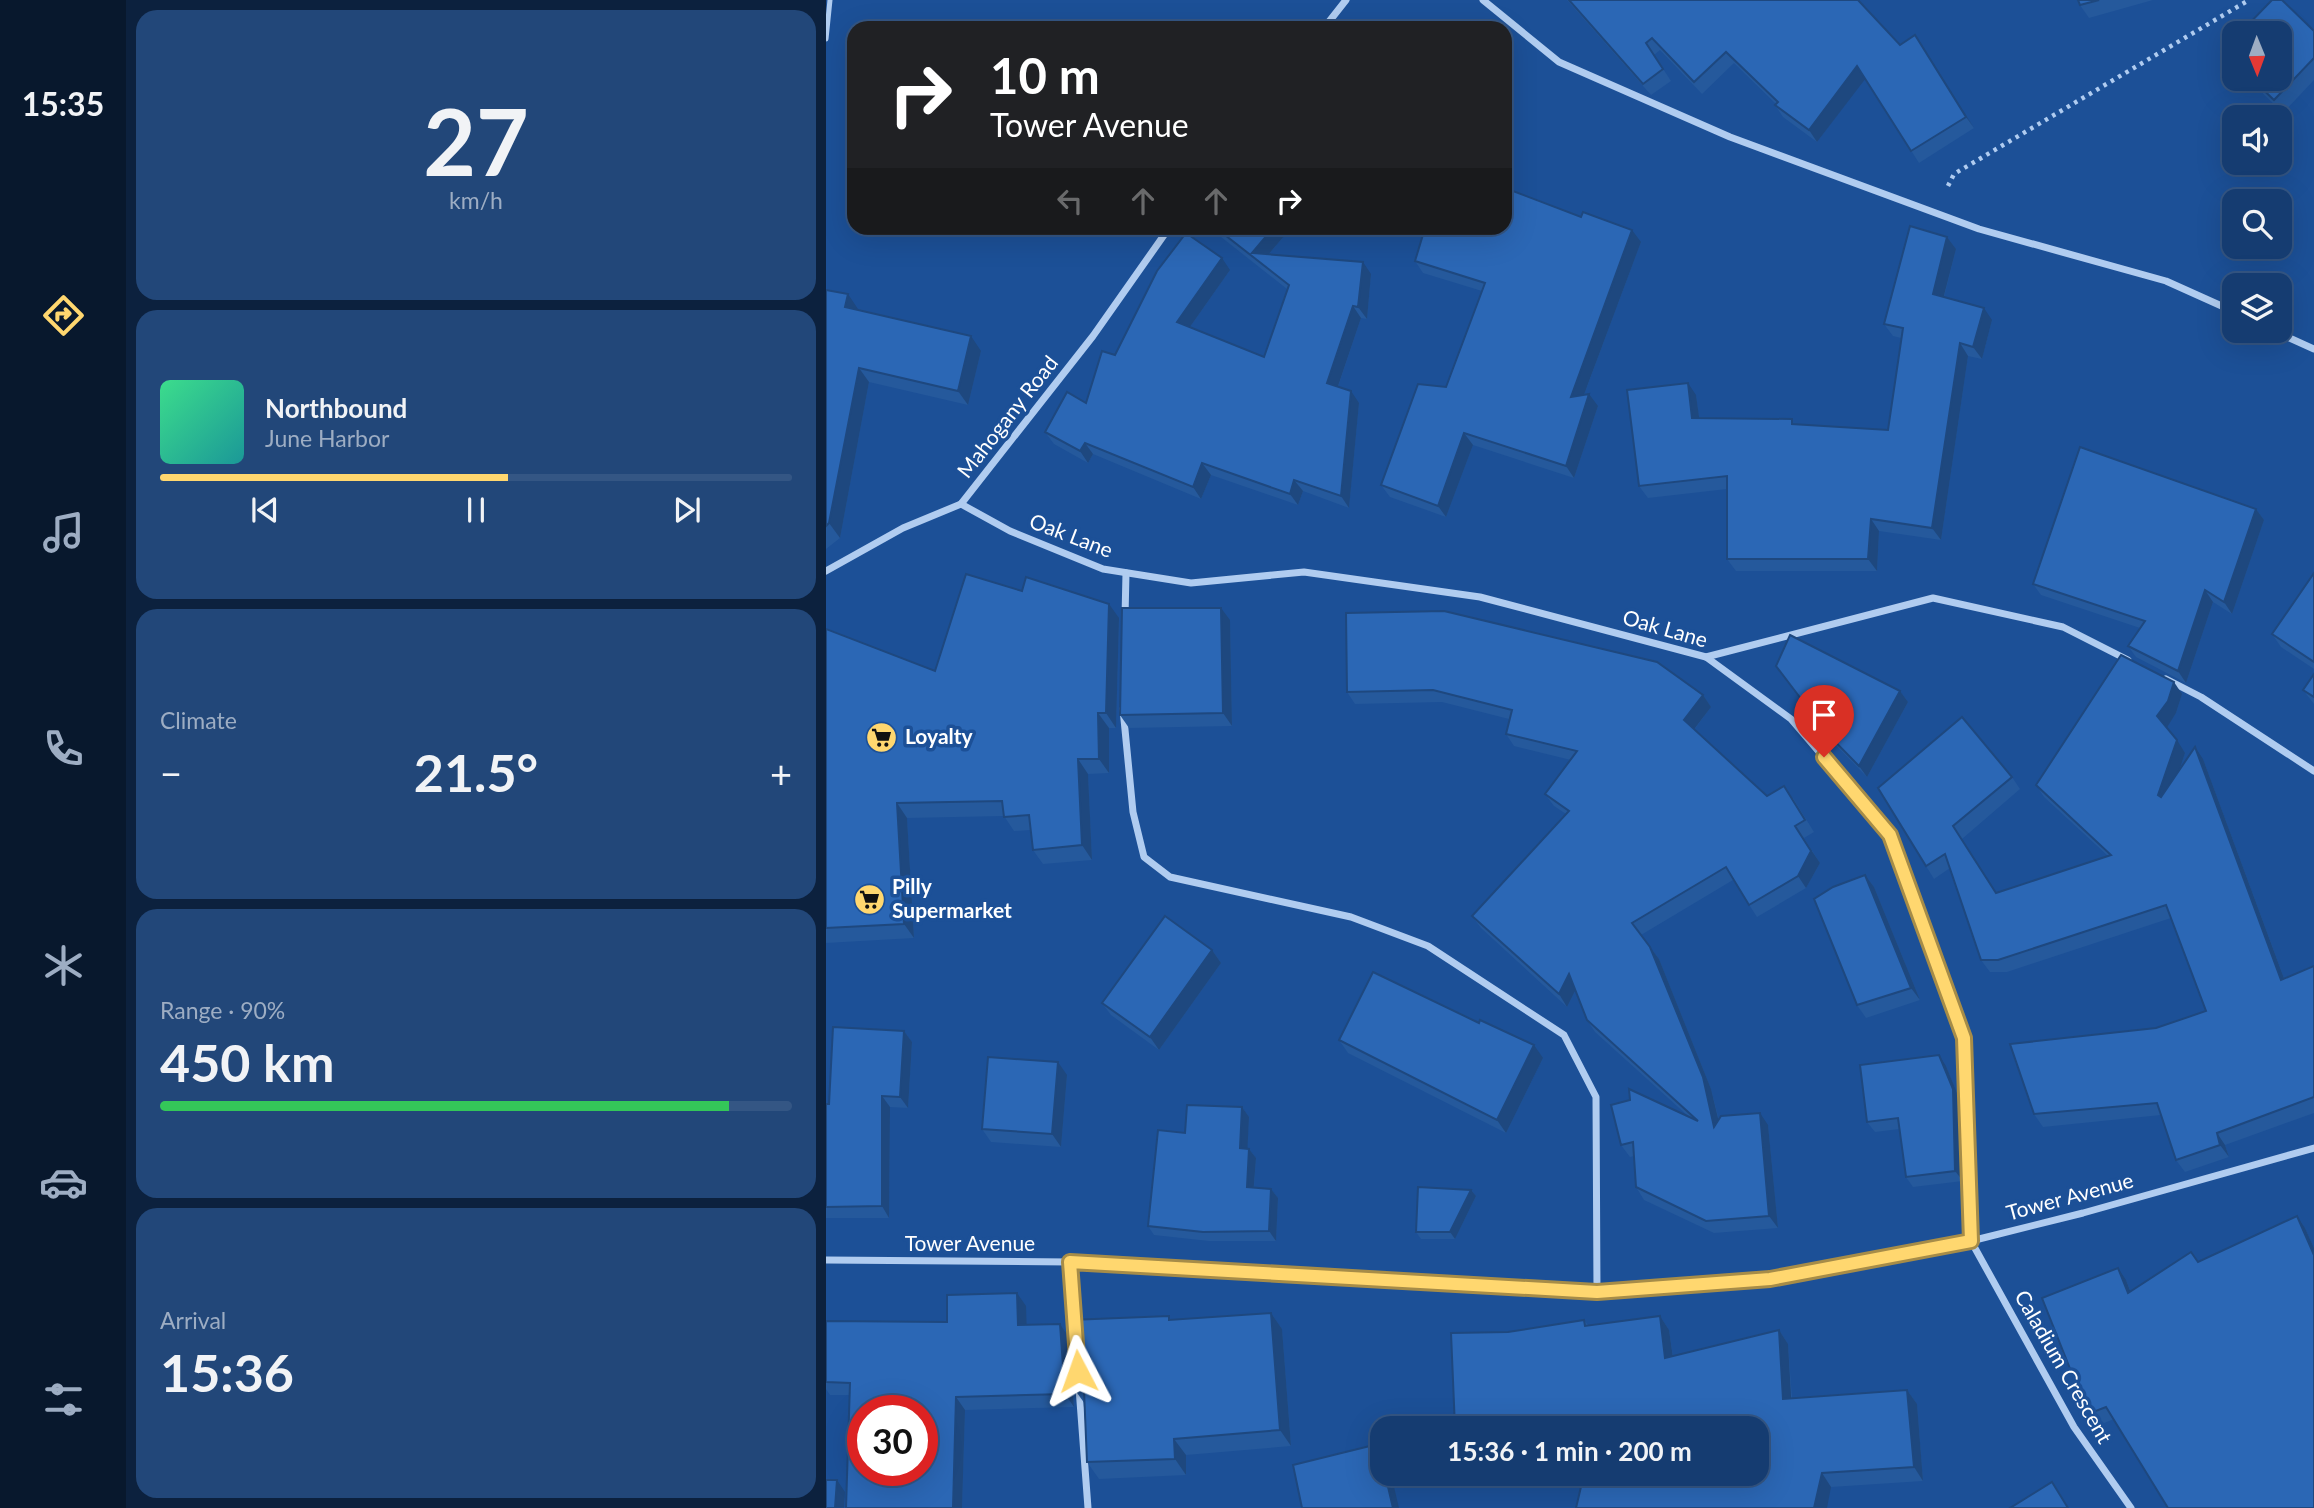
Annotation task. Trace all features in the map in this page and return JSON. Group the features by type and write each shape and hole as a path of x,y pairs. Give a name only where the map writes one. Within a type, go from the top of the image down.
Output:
{"street":[{"path":"1330,21 1346,0"},
{"path":"1483,0 1509,21"},
{"path":"1512,24 1559,62 1730,137 1979,229 2166,281 2222,306"},
{"name":"Mahogany Road","path":"826,571 903,528 961,505 1093,336 1164,235"},
{"path":"2292,339 2314,349"},
{"name":"Oak Lane","path":"961,505 1010,531 1103,569 1191,583 1304,572 1480,597 1706,657 1791,719 1890,835 1964,1038 1971,1241"},
{"path":"1124,627 1126,573"},
{"path":"1706,657 1933,598 2063,627 2132,662"},
{"path":"2155,674 2201,697 2314,771"},
{"path":"1123,696 1122,723 1133,812 1144,857 1170,877 1351,917 1428,946 1563,1035 1596,1097 1597,1292"},
{"name":"Tower Avenue","path":"826,1260 1070,1262 1597,1292 1770,1279 1971,1241 2083,1213 2314,1148"},
{"name":"Caladium Crescent","path":"1971,1241 2074,1427 2131,1508"},
{"path":"1070,1262 1075,1330"},
{"path":"1079,1385 1088,1508"}],"lane":[{"path":"826,39 830,0"}],"path":[{"path":"1933,212 1954,174 2249,0"}],"building":[{"path":"1569,0 1858,0 1900,45 1915,35 1966,117 1911,151 1857,66 1809,130 1775,105 1778,102 1726,52 1694,82 1652,38 1646,43 1663,69 1643,84"},
{"path":"2078,0 2099,0 2080,5"},
{"path":"2272,0 2282,0 2314,31 2314,58 2292,81 2292,21 2252,21"},
{"path":"2265,91 2283,91 2274,100"},
{"path":"1512,191 1581,217 1583,212 1632,230 1571,397 1589,394 1566,466 1464,433 1438,506 1381,485 1418,384 1446,387 1485,283 1415,261 1423,235 1512,235"},
{"path":"1910,226 1947,237 1933,294 1984,308 1973,347 1960,343 1932,528 1871,519 1868,559 1727,559 1727,476 1639,486 1627,390 1688,383 1692,418 1792,419 1792,424 1888,430 1903,328 1884,324"},
{"path":"1184,235 1189,235 1222,258 1177,322 1264,357 1289,285 1225,235 1267,235 1252,253 1363,262 1358,307 1353,306 1327,383 1351,391 1341,496 1294,480 1290,494 1202,463 1193,487 1085,443 1080,451 1045,432 1067,392 1086,403 1102,351 1115,355 1157,271"},
{"path":"826,290 848,294 845,307 971,336 958,391 859,368 829,523 826,526"},
{"path":"2080,447 2256,509 2224,602 2205,590 2178,671 2128,646 2145,621 2033,584"},
{"path":"2314,573 2314,662 2272,634"},
{"path":"966,574 1022,591 1026,577 1109,604 1106,713 1098,713 1099,759 1078,759 1082,845 1033,850 1029,815 1004,817 1002,801 897,803 904,924 826,928 826,629 935,671"},
{"path":"1122,608 1221,608 1223,713 1120,715"},
{"path":"1444,611 1657,662 1703,695 1684,720 1767,796 1784,786 1805,820 1795,826 1811,851 1798,876 1749,905 1726,867 1632,923 1650,947 1703,1077 1714,1127 1721,1116 1760,1113 1769,1216 1706,1221 1636,1187 1633,1142 1621,1145 1611,1105 1630,1100 1629,1089 1698,1121 1587,1020 1569,974 1559,994 1472,916 1569,811 1545,794 1577,751 1506,734 1512,710 1433,690 1347,692 1346,613"},
{"path":"1790,635 1900,691 1859,766 1806,712 1808,708 1776,666"},
{"path":"2121,655 2174,682 2168,701 2157,716 2177,740 2158,795 2161,797 2195,747 2281,980 2314,966 2314,1097 2217,1133 2220,1145 2176,1160 2157,1103 2034,1114 2010,1044 2156,1028 2206,1011 2166,905 1998,960 1981,960 1945,854 1926,866 1878,788 1962,717 2012,777 1953,826 1996,893 2111,855 2036,785"},
{"path":"2314,674 2314,697 2303,690"},
{"path":"1865,875 1911,988 1857,1005 1814,899 1833,887"},
{"path":"1165,916 1212,950 1150,1037 1102,1003"},
{"path":"1373,972 1479,1023 1480,1020 1534,1045 1497,1120 1339,1040"},
{"path":"833,1027 904,1031 900,1097 882,1096 882,1206 826,1207 826,1104 829,1104"},
{"path":"1939,1055 1953,1089 1955,1171 1906,1177 1898,1118 1867,1122 1860,1065"},
{"path":"988,1057 1058,1062 1052,1134 982,1129"},
{"path":"1187,1105 1242,1107 1240,1148 1249,1149 1247,1187 1271,1189 1269,1231 1203,1232 1148,1226 1158,1130 1185,1133"},
{"path":"1418,1187 1471,1190 1450,1232 1416,1232"},
{"path":"2297,1216 2314,1255 2314,1508 2168,1508 2106,1407 2088,1414 2042,1298 2118,1268 2128,1293 2191,1252 2198,1262"},
{"path":"1017,1293 1018,1325 1060,1324 1065,1394 956,1397 953,1508 846,1508 847,1477 847,1486 938,1486 938,1395 850,1395 850,1383 826,1382 826,1321 947,1322 947,1295"},
{"path":"1271,1313 1280,1430 1174,1439 1175,1459 1087,1462 1084,1390 1075,1390 1070,1320 1169,1316 1169,1320"},
{"path":"1660,1316 1665,1358 1779,1330 1783,1399 1907,1390 1914,1467 1822,1473 1814,1508 1576,1508 1581,1486 1769,1486 1769,1416 1454,1416 1451,1333 1508,1332 1584,1320 1585,1326"},
{"path":"1370,1446 1370,1486 1388,1486 1393,1508 1302,1508 1293,1465"},
{"path":"826,1480 837,1480 835,1508 826,1508"},
{"path":"2052,1482 2068,1508 2010,1508"}],"place":[{"name":"Loyalty","path":"882,737"},
{"name":"Pilly Supermarket","path":"869,899"}],"route":[{"path":"1078,1371 1070,1262 1597,1292 1770,1279 1971,1241 1964,1038 1890,835 1824,757"}]}
